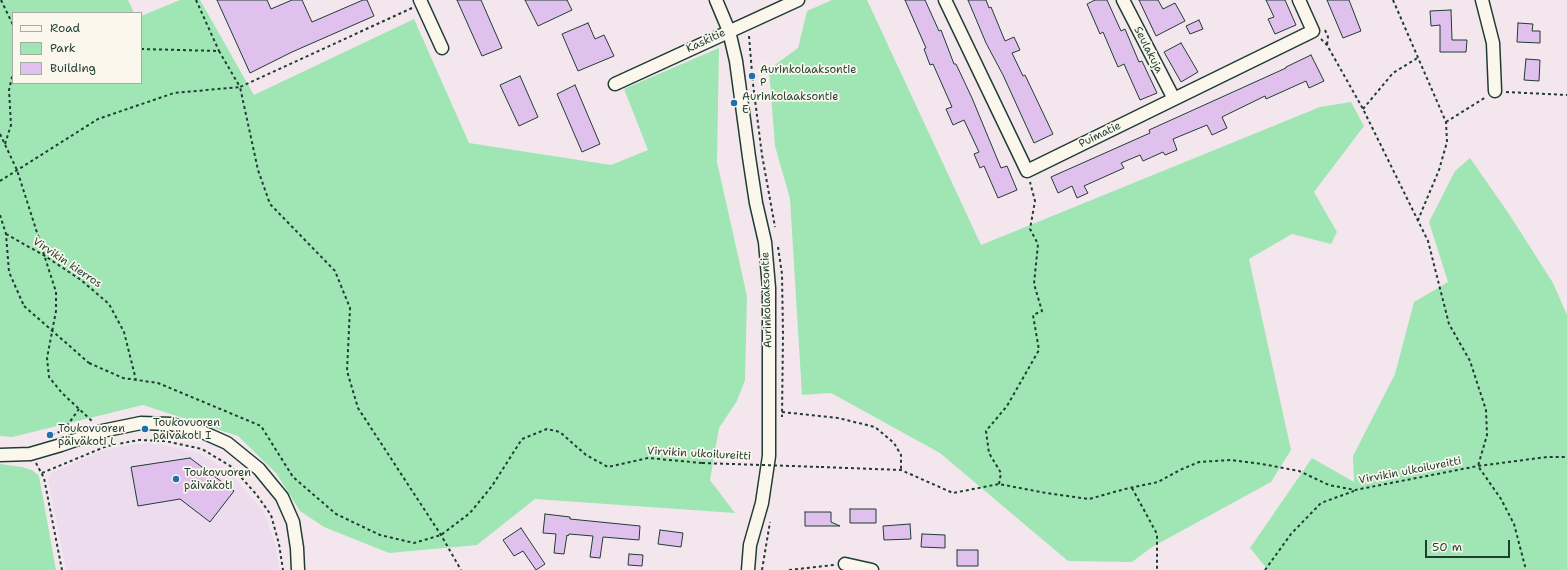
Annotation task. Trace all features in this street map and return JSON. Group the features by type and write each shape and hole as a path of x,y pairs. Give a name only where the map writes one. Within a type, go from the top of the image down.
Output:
{"street":[{"name":"Aurinkolaaksontie","path":"716,0 729,30 736,61 756,203 765,242 769,288 769,456 762,503 750,545 748,570"},
{"name":"Kaskitie","path":"615,84 729,30 798,0"},
{"path":"945,0 1027,171"},
{"name":"Seulakuja","path":"1123,0 1174,99"},
{"path":"1299,0 1313,31"},
{"path":"1482,0 1493,43 1495,91"},
{"path":"421,2 442,48"},
{"name":"Puimatie","path":"1027,171 1313,31"},
{"path":"0,455 30,454 102,431 141,423 171,424 200,431 227,443 258,469 282,497 293,522 297,548 298,570"},
{"path":"846,564 872,570"}],"path":[{"path":"1,0 12,23"},
{"path":"196,0 219,51 240,87 258,170 270,204 335,271 350,308 347,371 358,408 442,535 461,570"},
{"path":"1393,0 1446,122 1447,142 1439,170 1418,220"},
{"path":"0,181 98,119 174,93 240,87 421,2"},
{"path":"741,102 752,92 753,84 748,23"},
{"path":"1313,31 1327,45 1363,109 1428,241 1449,324 1470,361 1486,410 1487,434 1478,466 1501,499 1514,524 1526,570"},
{"path":"142,49 219,51"},
{"path":"1363,109 1393,73 1419,57"},
{"path":"4,144 11,124 9,90 12,77"},
{"path":"1446,122 1495,91 1567,95"},
{"path":"0,134 17,170 56,292 56,311 47,358 49,377 62,393 102,431"},
{"path":"999,484 1001,473 989,453 986,431 1007,406 1039,350 1033,315 1042,310 1034,284 1038,244 1030,229 1035,201 1027,171"},
{"name":"Virvikin ulkoilureitti","path":"0,215 6,234 9,272 24,306 89,363 123,378 158,383 261,426 294,477 336,514 380,535 414,543 442,535 470,513 492,486 522,439 547,429 560,432 586,455 608,467 648,458 702,463 901,470 953,493 999,484 1089,499 1158,482 1199,462 1231,460 1262,464 1299,472 1329,485 1355,490 1478,466 1547,457 1567,457"},
{"name":"Virvikin kierros","path":"6,234 45,256 81,280 109,304 124,332 136,380"},
{"path":"50,435 64,430 79,409"},
{"path":"782,412 838,418 875,428 894,443 901,455 901,470"},
{"path":"42,473 107,446 139,440 165,441 202,449 232,466 256,494 271,515 279,544 283,570"},
{"path":"30,454 44,478 62,570"},
{"path":"1132,488 1157,534 1157,570"},
{"path":"1265,570 1290,534 1321,503 1355,490"},
{"path":"789,570 846,564"}],"shaded area":[{"path":"148,443 165,445 199,453 228,470 264,512 276,546 279,570 66,570 48,479 50,474 108,449"}],"green space":[{"path":"0,0 128,0 134,12 12,12 12,84 142,84 142,16 180,0 200,0 254,95 414,19 469,143 611,165 648,150 624,89 719,48 717,162 747,296 745,380 737,401 719,428 710,480 735,513 535,499 477,545 389,553 324,527 300,511 276,473 238,436 143,405 12,437 0,436"},
{"path":"832,0 867,0 981,245 1320,107 1351,102 1364,126 1314,192 1337,232 1331,244 1292,234 1249,259 1291,450 1271,482 1152,547 1132,562 1068,561 940,453 831,393 802,395 790,199 775,146 769,69 798,48 807,11"},
{"path":"1470,158 1509,214 1553,283 1567,315 1567,570 1268,570 1250,548 1312,458 1354,482 1353,456 1395,374 1414,302 1448,282 1429,222 1455,171"},
{"path":"0,464 32,470 39,476 56,570 0,570"}],"building":[{"path":"217,0 267,0 271,9 292,0 302,0 312,22 363,0 367,0 374,16 292,52 250,73"},
{"path":"457,0 481,0 502,48 482,56"},
{"path":"525,0 567,0 572,10 538,26"},
{"path":"905,0 925,0 939,31 941,30 954,64 956,64 972,98 1001,168 1007,166 1017,190 998,198 984,166 980,168 974,154 979,152 964,120 953,125 946,109 952,107 933,64 930,65 924,49 926,48"},
{"path":"968,0 986,0 989,8 991,7 1005,41 1014,37 1020,50 1012,53 1023,76 1025,75 1053,134 1034,143 1003,75 986,43"},
{"path":"1095,0 1107,0 1121,31 1125,29 1139,62 1142,61 1157,93 1140,100 1124,64 1118,67 1103,32 1100,34 1087,4"},
{"path":"1139,0 1158,0 1163,9 1175,3 1185,21 1156,36"},
{"path":"1266,0 1285,0 1296,25 1275,34 1268,19 1274,17"},
{"path":"1327,0 1349,0 1361,31 1343,38"},
{"path":"1451,10 1452,40 1467,40 1466,52 1440,52 1440,25 1431,26 1430,11"},
{"path":"1199,20 1203,29 1190,34 1186,26"},
{"path":"588,23 595,39 604,35 614,56 578,71 562,34"},
{"path":"1518,23 1533,24 1532,31 1540,31 1540,43 1517,42"},
{"path":"1181,43 1198,72 1181,82 1164,52"},
{"path":"1311,55 1324,81 1309,88 1306,81 1266,99 1265,96 1222,117 1227,128 1212,135 1207,125 1173,139 1177,150 1165,155 1163,152 1143,161 1140,155 1121,163 1124,168 1084,186 1088,193 1077,198 1072,186 1058,193 1051,177 1150,133 1149,130 1286,68"},
{"path":"1526,59 1540,60 1539,81 1524,80"},
{"path":"520,76 538,117 519,126 500,85"},
{"path":"575,85 600,144 582,152 557,94"},
{"name":"Toukovuoren päiväkoti","path":"190,458 234,491 210,522 180,499 138,506 131,467"},
{"path":"850,509 876,509 876,523 850,523"},
{"path":"805,512 831,512 831,522 840,526 805,526"},
{"path":"545,514 570,517 570,519 640,526 639,540 603,537 600,558 590,557 593,536 569,534 568,536 567,535 564,554 554,553 556,534 543,533"},
{"path":"910,524 911,539 884,540 883,526"},
{"path":"521,528 545,564 536,570 523,551 514,556 503,540"},
{"path":"660,530 683,533 681,547 658,544"},
{"path":"922,534 945,535 945,548 921,547"},
{"path":"957,550 978,550 978,566 957,566"},
{"path":"629,554 643,555 642,566 628,565"}],"place":[{"name":"Aurinkolaaksontie P","path":"752,76"},
{"name":"Aurinkolaaksontie E","path":"734,103"},
{"name":"Toukovuoren päiväkoti I","path":"145,429"},
{"name":"Toukovuoren päiväkoti L","path":"50,435"},
{"name":"Toukovuoren päiväkoti","path":"176,479"}]}
